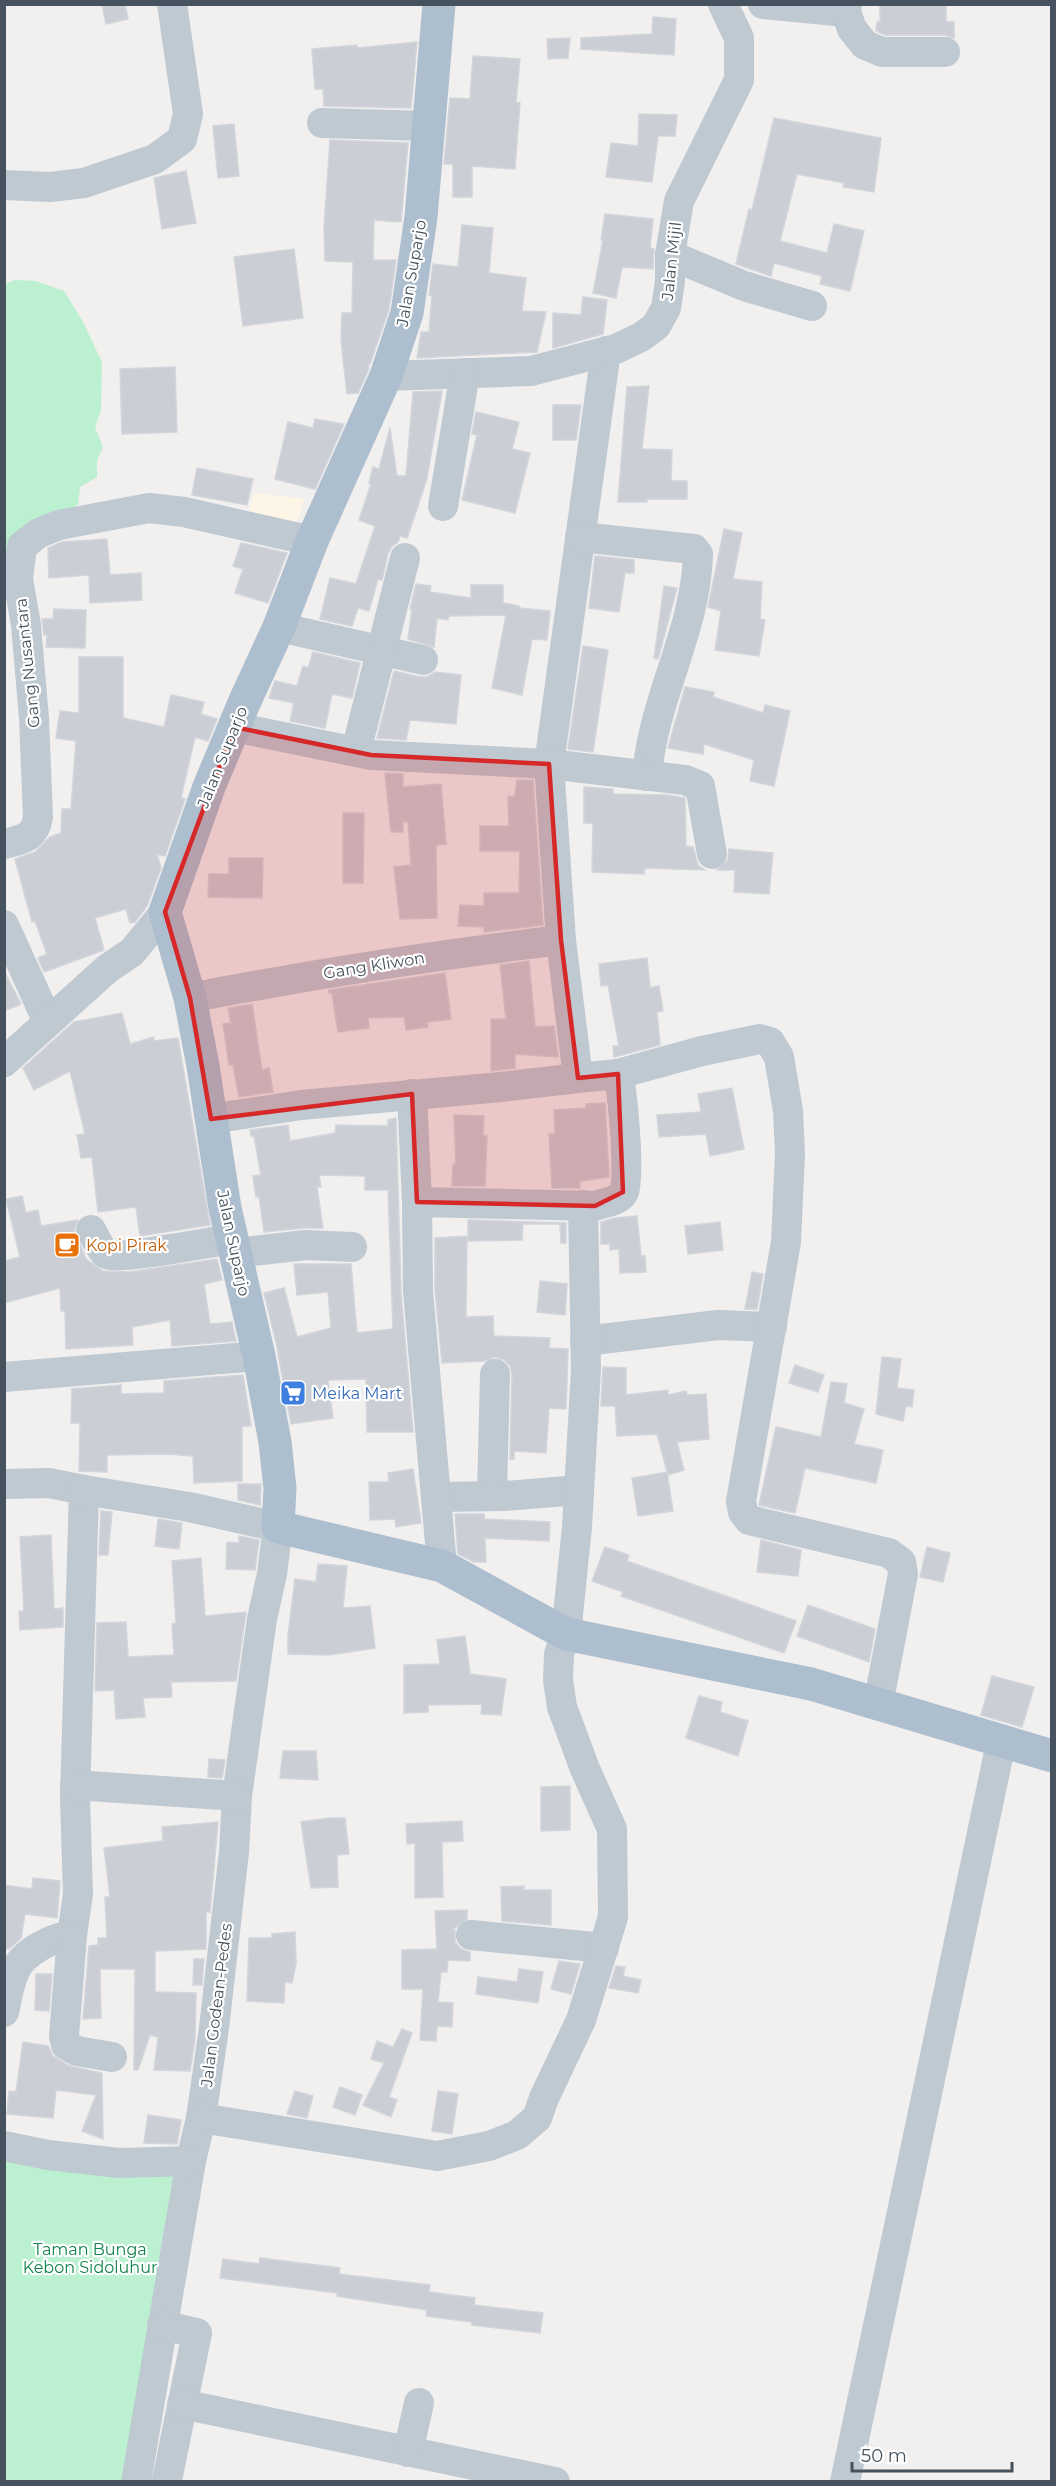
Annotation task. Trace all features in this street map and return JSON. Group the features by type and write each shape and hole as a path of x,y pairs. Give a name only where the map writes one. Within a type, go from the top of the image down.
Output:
{"main road":[{"name":"Jalan Suparjo","path":"278,1527 280,1488 275,1442 259,1356 225,1208 190,998 165,912 209,787 279,627 312,541 386,376 407,313 421,217 439,4"},
{"path":"278,1527 442,1566 566,1634 811,1684 1001,1743 1052,1756"}],"street":[{"path":"4,185 50,187 84,183 155,159 182,139 188,114 172,4"},
{"name":"Jalan Mijil","path":"386,376 531,371 606,351 641,337 656,326 666,308 670,281 670,255 679,201 739,80 739,38 723,4"},
{"path":"763,4 847,8 852,29 865,45 882,52 945,52"},
{"path":"322,123 428,126"},
{"path":"670,255 744,286 812,306"},
{"path":"578,1078 561,940 549,764 606,351"},
{"path":"443,506 465,373"},
{"name":"Gang Nusantara","path":"4,844 27,838 36,828 38,817 34,717 26,625 11,578 22,546 39,533 59,525 149,508 184,512 312,541"},
{"path":"580,537 694,549 698,554 692,608 658,713 647,776"},
{"path":"356,751 405,558"},
{"path":"279,627 423,660"},
{"path":"234,727 371,755 549,764 685,780 699,786 712,854"},
{"path":"4,1062 107,969 132,952 165,912"},
{"path":"4,925 48,1022"},
{"name":"Gang Kliwon","path":"190,998 322,973 561,940"},
{"path":"211,1119 301,1106 412,1094 501,1088 618,1074 702,1051 760,1039 768,1040 773,1044 783,1074 788,1111 790,1153 786,1242 741,1501 743,1512 749,1520 889,1553 901,1562 903,1574 878,1705"},
{"path":"417,1202 595,1206 619,1198 623,1192 626,1165 618,1074"},
{"path":"412,1094 418,1292 442,1566"},
{"path":"201,2118 436,2156 489,2146 517,2135 537,2118 581,2020 613,1917 612,1829 585,1769 562,1707 558,1671 559,1654 566,1634 579,1490 586,1369 583,1205"},
{"path":"91,1230 104,1253 110,1256 234,1246 352,1247"},
{"path":"585,1341 718,1325 772,1327"},
{"path":"4,1377 259,1356"},
{"path":"492,1496 495,1374"},
{"path":"4,1484 49,1483 189,1508 278,1527"},
{"path":"84,1490 75,1785 78,1894 72,1936 64,2036 66,2044 77,2051 112,2057"},
{"path":"436,1497 579,1490"},
{"name":"Jalan Godean-Pedes","path":"136,2481 191,2161 201,2118 234,1852 237,1796 262,1619 272,1574 278,1527"},
{"path":"845,2481 1001,1743"},
{"path":"75,1785 237,1796"},
{"path":"471,1935 604,1948"},
{"path":"4,2012 15,1969 36,1948 61,1936 72,1936"},
{"path":"4,2146 48,2155 119,2163 191,2161"},
{"path":"162,2325 197,2333 167,2481"},
{"path":"408,2452 418,2403"},
{"path":"182,2404 555,2481"}],"highlighted area":[{"path":"234,727 371,755 549,764 561,940 578,1078 618,1074 623,1192 595,1206 417,1202 412,1094 211,1119 190,998 165,912"}],"shaded area":[{"path":"254,493 304,499 294,532 246,520"}],"green space":[{"path":"15,280 36,281 64,291 82,320 102,362 101,410 95,427 103,447 97,460 97,477 80,487 78,504 59,525 5,575 5,284"},
{"name":"Taman Bunga Kebon Sidoluhur","path":"5,2150 197,2169 127,2481 5,2482"}],"building":[{"path":"102,4 125,4 128,19 106,24"},
{"path":"880,4 946,4 946,22 954,22 954,38 945,35 885,35 876,31 877,22 880,22"},
{"path":"653,17 676,19 674,55 581,49 581,38 652,34"},
{"path":"570,38 568,58 548,59 547,39"},
{"path":"417,42 411,108 324,106 323,89 315,89 312,49 357,45 357,48"},
{"path":"473,56 520,59 516,102 520,103 515,169 472,166 472,197 453,197 453,164 444,164 450,98 470,99"},
{"path":"639,114 677,115 675,136 658,136 652,182 606,177 611,143 638,146"},
{"path":"774,118 881,138 874,192 843,187 844,183 797,174 780,241 827,253 834,224 864,231 850,291 820,284 822,276 774,263 771,276 736,264 749,209 752,210"},
{"path":"234,124 239,176 218,178 213,126"},
{"path":"330,140 408,143 401,222 374,220 373,260 396,260 389,309 370,364 368,364 369,369 358,393 347,394 341,340 342,313 352,313 353,262 325,261 324,227"},
{"path":"186,171 196,223 162,229 154,178"},
{"path":"605,214 653,219 650,248 654,249 653,269 622,267 616,298 593,293 603,240 601,240"},
{"path":"462,225 493,228 489,273 526,278 522,311 546,312 537,352 417,358 421,332 429,332 432,296 429,295 433,264 458,267"},
{"path":"294,249 303,318 243,326 234,257"},
{"path":"583,297 607,300 603,334 553,348 553,313 581,315"},
{"path":"175,367 177,432 122,434 120,369"},
{"path":"649,386 642,449 672,450 671,481 687,481 687,499 618,502 627,387"},
{"path":"442,391 427,478 414,518 407,538 400,536 398,542 388,553 382,580 378,579 369,611 358,608 352,626 320,619 330,578 356,584 375,526 359,520 371,484 369,483 373,467 379,469 390,428 397,476 406,476 413,392"},
{"path":"553,405 581,405 576,440 553,440"},
{"path":"476,412 519,422 512,449 530,453 515,513 462,500 477,435 472,434"},
{"path":"315,419 344,424 315,489 275,479 288,422 313,428"},
{"path":"197,468 253,479 247,505 192,495"},
{"path":"724,529 742,533 733,579 762,582 760,619 765,620 759,656 715,650 721,611 708,607"},
{"path":"107,539 110,575 141,573 142,600 90,603 89,575 49,578 48,548 62,542"},
{"path":"241,543 287,553 268,603 235,593 243,569 233,566"},
{"path":"595,556 634,560 634,573 625,573 619,612 589,608"},
{"path":"416,584 431,586 430,592 471,598 471,585 503,585 503,603 519,606 519,608 550,611 547,640 532,639 522,695 492,688 506,615 449,616 448,620 437,618 434,647 408,639 412,609 410,609"},
{"path":"664,586 677,588 658,659 654,658"},
{"path":"54,609 86,610 85,648 46,647 47,635 44,635 42,619 53,619"},
{"path":"583,646 608,650 593,752 568,749"},
{"path":"313,652 360,663 352,698 332,694 325,728 290,721 294,703 269,698 275,681 297,686 303,666 308,668"},
{"path":"79,657 123,657 123,718 164,727 171,695 204,702 201,714 217,719 208,741 195,737 181,798 185,799 165,856 157,854 161,868 147,906 135,922 130,923 126,909 95,918 104,950 44,972 38,958 47,954 35,921 32,922 15,859 35,852 50,837 61,833 62,809 71,809 76,741 56,738 60,711 79,713"},
{"path":"394,671 420,677 427,677 435,672 461,675 456,724 410,720 406,740 377,738"},
{"path":"685,687 714,692 713,697 763,713 765,705 790,711 774,786 750,781 754,760 704,744 703,754 668,748"},
{"path":"385,773 403,774 403,787 441,784 446,844 436,845 437,918 400,919 394,867 411,865 408,822 403,822 403,832 391,832"},
{"path":"517,780 533,780 543,925 484,932 484,927 458,926 460,905 484,906 484,893 519,893 520,851 480,851 480,826 509,826 508,797 515,796"},
{"path":"584,787 613,789 613,794 666,795 685,798 686,846 693,847 698,865 705,870 645,868 644,874 592,872 593,823 584,823"},
{"path":"343,813 364,813 363,883 343,883"},
{"path":"729,849 773,853 769,894 734,892 735,870 717,870 728,860"},
{"path":"229,858 263,858 262,898 208,897 209,874 229,874"},
{"path":"647,958 650,988 659,986 663,1011 657,1012 660,1045 614,1057 613,1046 619,1046 608,985 601,986 599,964"},
{"path":"529,961 535,1027 554,1026 558,1057 515,1054 515,1068 491,1071 491,1019 506,1019 500,965"},
{"path":"4,971 21,1004 4,1011"},
{"path":"445,973 451,1019 427,1022 428,1027 406,1030 404,1017 368,1018 369,1028 338,1032 332,993 329,993 329,990"},
{"path":"252,1004 262,1070 269,1068 273,1092 239,1097 233,1065 229,1065 223,1024 231,1023 228,1008"},
{"path":"122,1013 130,1044 154,1037 154,1041 178,1038 210,1225 140,1236 136,1207 98,1212 92,1157 81,1158 77,1135 85,1134 70,1071 34,1090 23,1068 74,1022"},
{"path":"732,1088 744,1149 710,1156 706,1134 659,1137 657,1115 701,1112 698,1094"},
{"path":"605,1103 609,1177 580,1181 580,1188 552,1188 549,1134 555,1134 554,1110 586,1108 586,1104"},
{"path":"454,1115 484,1116 483,1136 487,1136 485,1186 452,1186 453,1164 456,1164"},
{"path":"396,1118 401,1293 413,1432 367,1432 366,1379 328,1380 333,1418 291,1424 276,1342 264,1293 284,1288 297,1337 331,1328 328,1292 297,1295 294,1264 351,1264 357,1333 393,1329 388,1190 365,1190 365,1176 319,1175 321,1187 317,1187 323,1228 264,1232 259,1196 256,1197 253,1176 261,1175 254,1136 251,1136 250,1130 288,1125 290,1141 335,1133 336,1125 388,1126 388,1120"},
{"path":"22,1196 26,1213 38,1210 41,1226 78,1220 74,1230 86,1259 103,1271 129,1272 217,1259 222,1280 204,1284 210,1324 232,1322 236,1341 172,1346 170,1320 132,1327 133,1345 66,1349 65,1311 61,1311 60,1288 4,1303 4,1261 20,1257 6,1199"},
{"path":"637,1216 641,1256 645,1256 646,1272 620,1273 619,1249 610,1250 610,1244 601,1244 601,1222"},
{"path":"468,1220 566,1223 566,1243 561,1243 560,1224 523,1224 522,1240 468,1241"},
{"path":"720,1222 723,1250 688,1254 685,1226"},
{"path":"467,1236 466,1317 493,1316 494,1336 550,1338 549,1348 568,1349 566,1409 549,1408 546,1453 514,1451 514,1459 510,1459 512,1374 510,1366 504,1360 495,1357 485,1361 442,1363 435,1290 435,1238"},
{"path":"752,1272 763,1274 757,1309 745,1309"},
{"path":"540,1281 567,1284 565,1315 537,1312"},
{"path":"882,1357 901,1359 897,1388 914,1390 912,1407 906,1406 903,1421 876,1414"},
{"path":"795,1365 824,1375 818,1392 789,1383"},
{"path":"603,1367 626,1368 626,1395 668,1390 668,1395 686,1391 687,1395 706,1394 709,1439 677,1442 684,1470 668,1475 657,1434 617,1436 615,1406 601,1406"},
{"path":"243,1375 251,1426 242,1426 242,1481 194,1483 193,1456 168,1454 107,1455 107,1472 79,1471 80,1423 71,1423 72,1389 121,1385 121,1394 164,1393 164,1381"},
{"path":"831,1382 847,1384 844,1403 864,1409 854,1444 883,1450 876,1483 805,1468 795,1513 759,1505 776,1427 821,1437"},
{"path":"413,1469 421,1523 396,1527 395,1519 370,1520 369,1482 389,1482 388,1473"},
{"path":"667,1472 673,1511 638,1516 632,1478"},
{"path":"238,1484 261,1484 260,1505 238,1500"},
{"path":"101,1511 112,1512 108,1555 99,1555"},
{"path":"455,1514 484,1514 485,1519 550,1522 549,1541 485,1538 486,1562 474,1562 458,1554"},
{"path":"158,1519 182,1523 179,1549 155,1546"},
{"path":"51,1535 54,1609 63,1608 63,1627 20,1630 19,1611 24,1611 20,1537"},
{"path":"239,1536 259,1540 255,1570 226,1569 227,1542 239,1543"},
{"path":"761,1540 801,1550 798,1576 757,1572"},
{"path":"605,1547 629,1555 627,1561 796,1621 784,1653 621,1596 623,1592 592,1581"},
{"path":"927,1547 950,1553 943,1582 920,1577"},
{"path":"201,1558 205,1616 246,1612 236,1681 171,1682 172,1697 143,1698 145,1717 116,1719 114,1690 95,1691 97,1623 126,1622 128,1657 174,1655 172,1624 176,1623 172,1561"},
{"path":"318,1564 347,1566 343,1608 370,1606 375,1648 329,1655 288,1654 295,1579 316,1582"},
{"path":"808,1605 875,1629 869,1662 797,1636"},
{"path":"465,1636 470,1674 506,1679 501,1715 481,1714 482,1704 428,1705 428,1712 404,1713 404,1665 440,1664 437,1640"},
{"path":"992,1676 1034,1687 1022,1727 981,1715"},
{"path":"699,1696 722,1702 720,1712 748,1721 738,1756 686,1738"},
{"path":"283,1751 316,1751 318,1780 280,1778"},
{"path":"209,1759 225,1760 222,1778 208,1777"},
{"path":"570,1786 570,1830 541,1831 541,1787"},
{"path":"345,1818 349,1854 337,1855 338,1887 311,1888 301,1822"},
{"path":"462,1821 463,1841 442,1842 443,1897 415,1898 415,1843 407,1844 406,1824"},
{"path":"218,1822 210,1912 206,1912 206,1949 155,1951 155,1992 196,1993 195,2039 190,2071 154,2070 158,2037 150,2035 138,2070 134,2070 135,1969 100,1969 101,2018 83,2019 89,1946 98,1945 98,1938 107,1938 105,1897 110,1897 104,1848 163,1841 162,1827"},
{"path":"33,1878 60,1881 57,1918 25,1914 21,1938 9,1949 4,1948 4,1885 32,1889"},
{"path":"524,1886 524,1890 551,1890 551,1925 502,1921 501,1887"},
{"path":"467,1910 467,1919 452,1930 455,1931 455,1942 461,1949 470,1952 470,1961 448,1960 447,1972 441,1972 438,2002 453,2003 452,2027 437,2026 436,2041 420,2040 423,1989 402,1989 402,1950 437,1949 435,1911"},
{"path":"295,1932 296,1963 292,1983 285,1982 284,2003 247,2001 249,1938 272,1938 272,1934"},
{"path":"194,1959 204,1959 202,1985 193,1985"},
{"path":"559,1961 580,1964 571,1994 551,1989"},
{"path":"616,1966 625,1967 623,1976 641,1980 638,1993 609,1988"},
{"path":"519,1969 543,1972 538,2003 476,1994 478,1977 517,1982"},
{"path":"36,1974 52,1974 49,2011 35,2010"},
{"path":"402,2029 412,2033 389,2097 397,2100 391,2117 363,2105 384,2063 371,2059 377,2041 393,2047"},
{"path":"23,2042 48,2046 53,2056 69,2066 102,2073 103,2139 82,2131 96,2095 56,2090 53,2118 7,2114 9,2091 16,2092"},
{"path":"340,2087 362,2095 355,2115 333,2107"},
{"path":"295,2091 313,2096 307,2118 287,2114"},
{"path":"438,2091 458,2094 452,2134 432,2131"},
{"path":"148,2115 181,2120 177,2144 144,2143"},
{"path":"260,2258 340,2268 339,2274 430,2285 429,2292 475,2298 474,2305 543,2313 540,2333 472,2325 472,2322 426,2316 427,2310 337,2296 337,2293 220,2278 223,2259 259,2264"}],"place":[{"name":"Kopi Pirak","path":"67,1245"},
{"name":"Meika Mart","path":"293,1393"}]}
